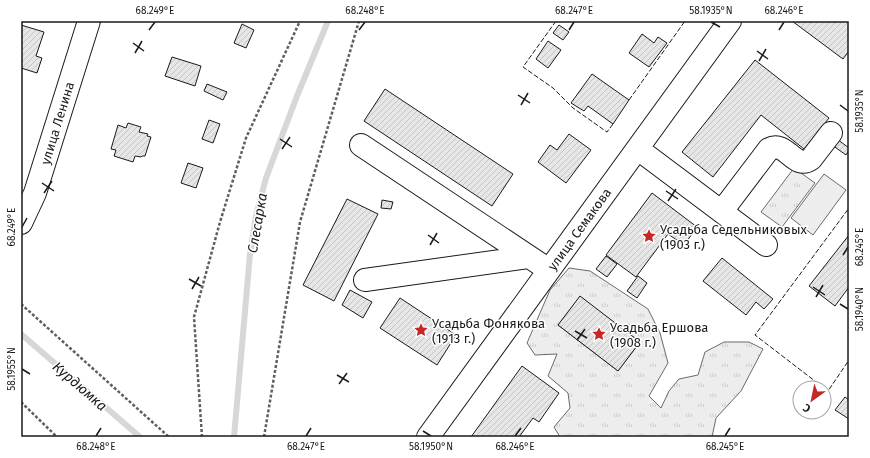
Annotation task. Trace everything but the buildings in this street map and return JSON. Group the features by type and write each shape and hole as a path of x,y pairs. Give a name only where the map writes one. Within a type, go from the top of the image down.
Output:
{"street":[{"name":"улица Ленина","path":"21,223 35,193 89,21"},
{"name":"улица Семакова","path":"428,437 730,21"},
{"path":"722,211 769,149 778,147 795,159 802,162 807,162 832,132"},
{"path":"361,145 550,270"},
{"path":"638,148 766,245"},
{"path":"365,280 528,256"}],"path":[{"path":"202,437 194,317 220,222 246,138 300,21"},
{"path":"264,437 300,222 359,21"},
{"path":"21,304 169,437"},
{"path":"21,402 57,437"}],"green space":[{"path":"794,168 815,183 782,227 761,212"},
{"path":"824,174 846,190 813,235 791,218"},
{"path":"569,268 590,271 648,309 660,333 668,363 649,396 661,408 669,391 679,379 698,375 705,352 724,342 749,342 763,349 741,391 716,418 712,437 560,437 554,427 570,408 568,393 548,376 557,354 535,355 527,343 550,290","holes":["580,297 640,342 618,371 558,325"]}],"waterway":[{"name":"Слесарка","path":"234,437 250,254 256,216 266,178 297,96 328,21"},
{"name":"Курдюмка","path":"21,334 140,437"}],"fence":[{"path":"556,21 523,67 553,88 573,108 607,132 613,124"},
{"path":"629,100 685,21"},
{"path":"814,380 755,335 849,208"},
{"path":"832,385 849,360"}],"place":[{"name":"Усадьба Седельниковых (1903 г.)","path":"649,236"},
{"name":"Усадьба Фонякова (1913 г.)","path":"421,330"},
{"name":"Усадьба Ершова (1908 г.)","path":"599,334"}]}
